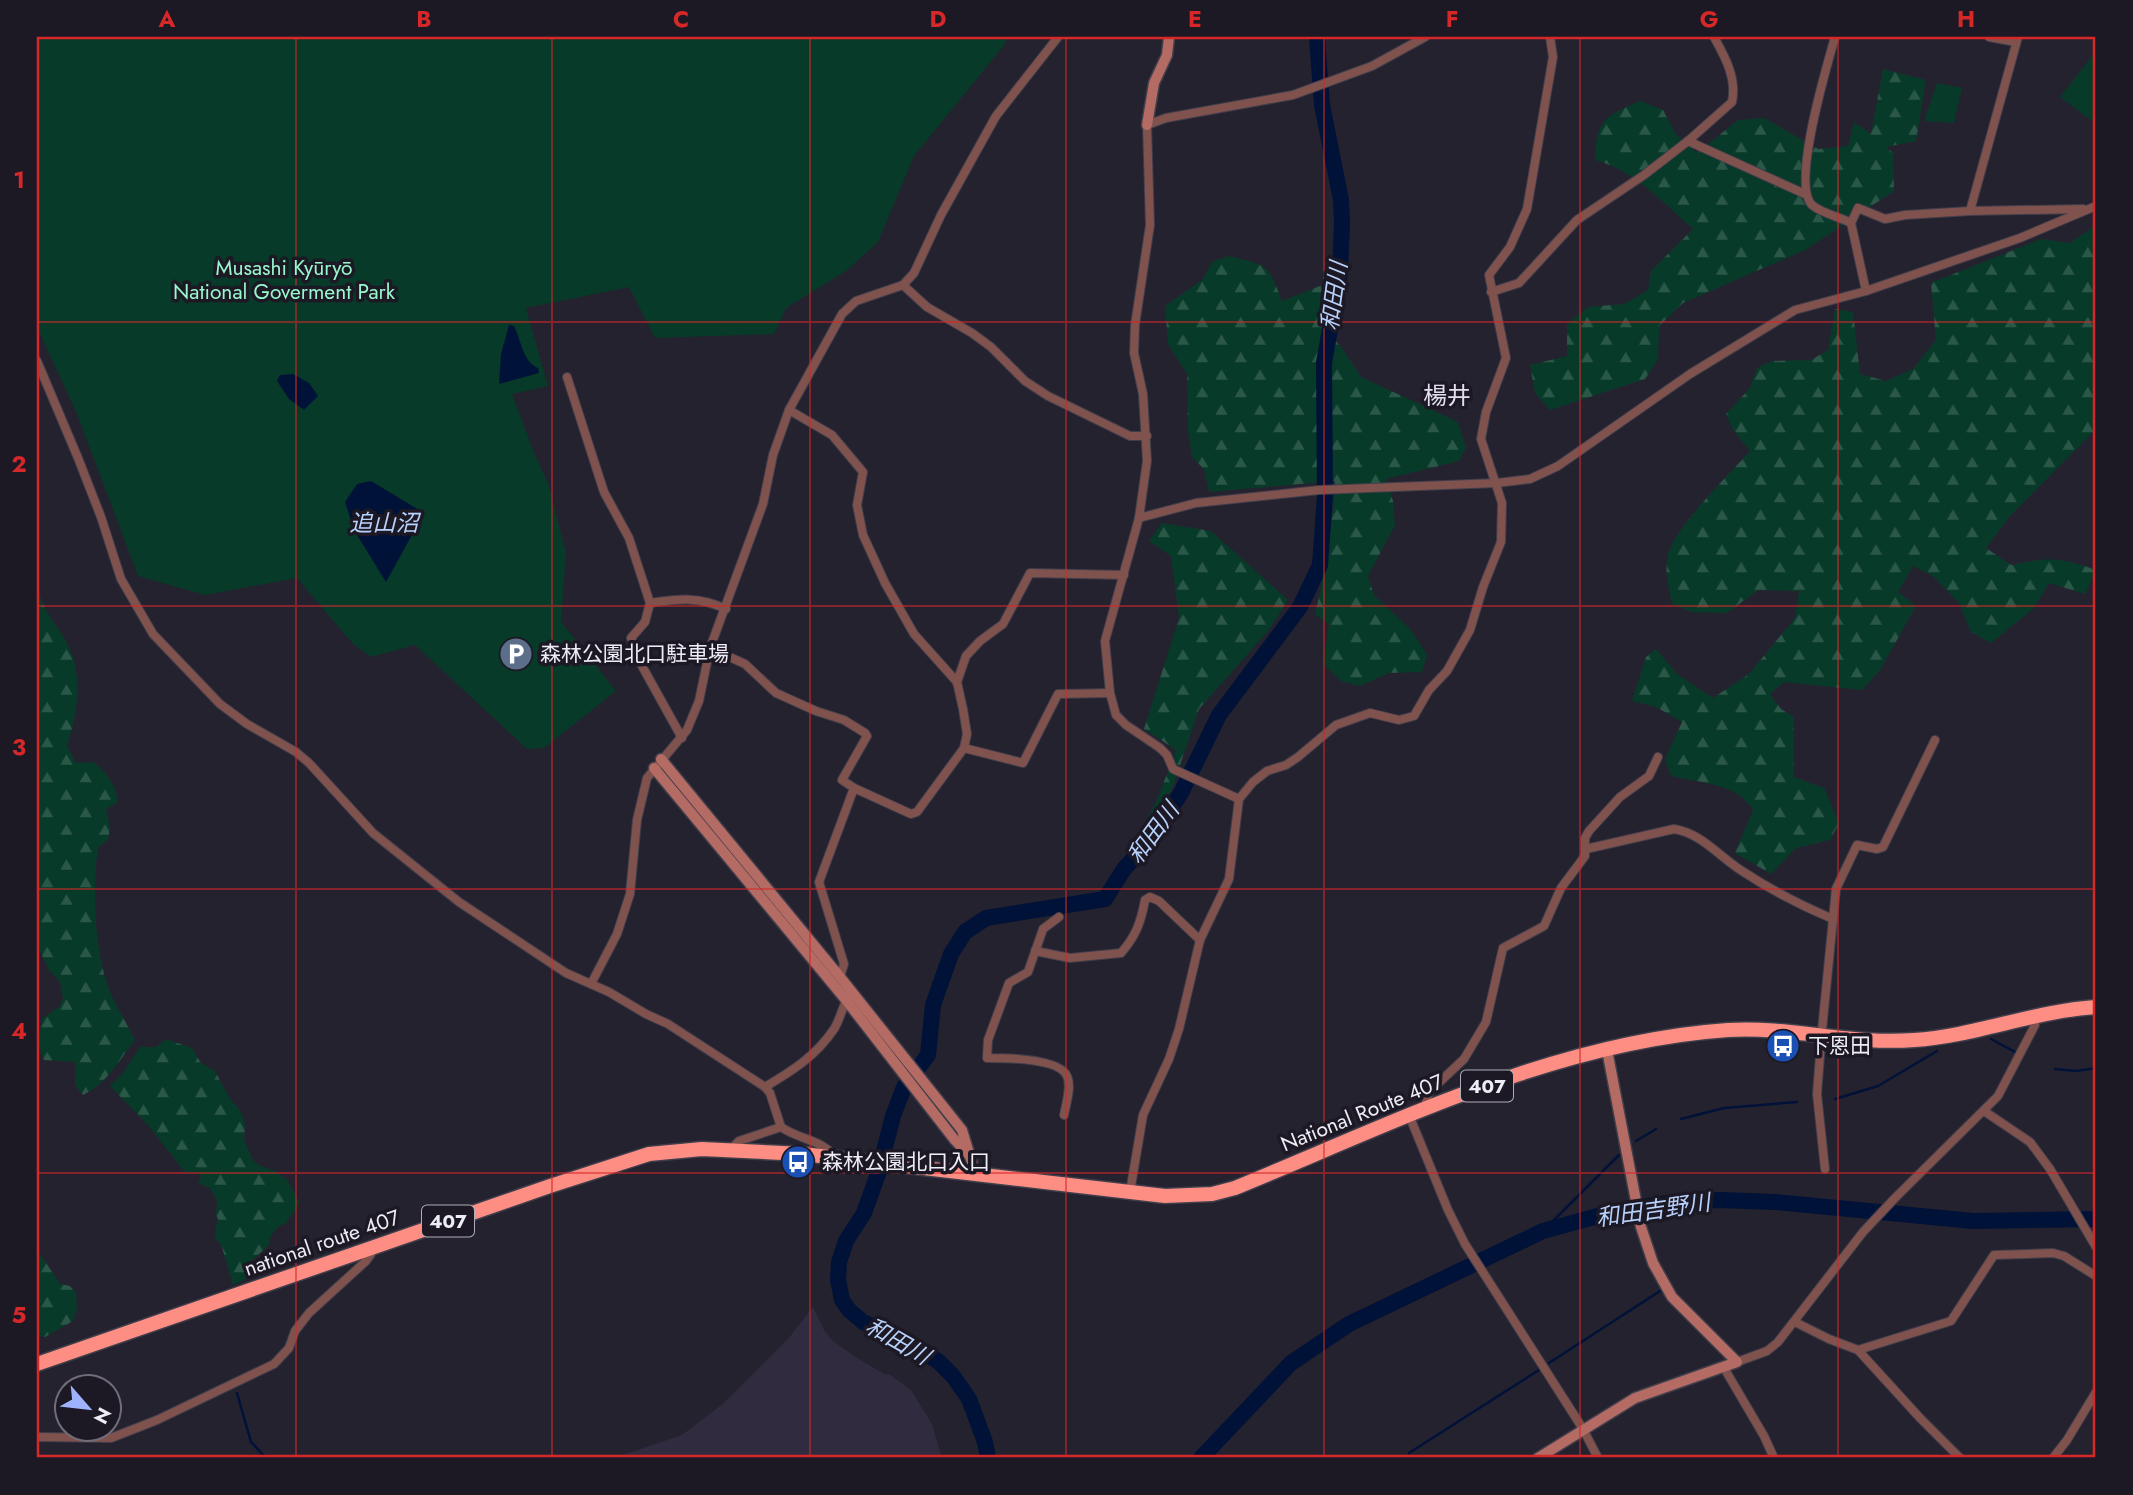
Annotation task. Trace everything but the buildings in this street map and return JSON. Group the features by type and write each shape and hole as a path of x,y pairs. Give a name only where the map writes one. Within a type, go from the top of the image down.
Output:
{"highway":[{"name":"National Route 407","path":"889,1164 1182,1197 1212,1194 1235,1188 1409,1115 1522,1072 1607,1050 1684,1035 1731,1030 1880,1042 1916,1040 2035,1016 2096,1007"},
{"name":"national route 407","path":"37,1364 649,1154 702,1149 730,1150 835,1157 889,1164"}],"street":[{"path":"591,984 617,934 630,894 640,801 648,778 682,738 699,701 710,648 763,504 773,455 789,410 842,314 856,302 903,285 914,274 941,215 996,116 1058,37"},
{"path":"1169,37 1167,55 1154,83 1147,125 1150,225 1135,325 1134,353 1143,394 1147,436 1145,485 1139,518 1105,641 1110,693 1119,719 1160,748 1167,755 1173,769 1239,799"},
{"path":"1147,125 1166,118 1293,95 1371,66 1424,37"},
{"path":"1130,1192 1143,1115 1179,1029 1200,940 1229,879 1239,799 1260,776 1298,757 1336,725 1370,713 1399,720 1414,716 1429,690 1447,671 1469,630 1501,542 1502,503 1482,439 1486,412 1506,358 1489,275 1510,247 1527,209 1553,57 1550,37"},
{"path":"1491,292 1519,283 1577,220 1644,175 1732,102 1731,72 1714,37"},
{"path":"1805,194 1810,134 1835,37"},
{"path":"1970,211 2017,40 1989,37"},
{"path":"1688,141 1805,194 1813,206 1851,223"},
{"path":"1866,290 1851,223 1858,208 1885,219 1905,215 2094,206"},
{"path":"1139,518 1196,503 1319,490 1497,483 1530,479 1558,466 1690,374 1795,310 1866,290 2020,238 2094,206"},
{"path":"903,285 927,307 972,332 1025,381 1048,396 1130,436 1147,436"},
{"path":"37,361 83,470 121,579 153,634 220,704 309,762 373,833 433,883 566,973 667,1024 765,1087 770,1093 781,1127 791,1134 822,1145 835,1157"},
{"path":"567,377 604,492 629,538 650,603 645,622 631,638 642,666 682,738"},
{"path":"789,410 832,435 863,472 858,505 863,535 885,583 914,634 957,682"},
{"path":"710,648 745,664 776,693 844,720 865,733 867,736 842,780 911,814 917,812 964,748 967,734 957,682 966,656 980,641 1003,624 1030,573 1124,575"},
{"path":"650,603 709,600 726,609"},
{"path":"964,748 1023,763 1058,694 1110,693"},
{"path":"1825,1170 1817,1094 1836,888 1857,845 1877,849 1883,847 1935,740"},
{"path":"1427,1109 1429,1092 1464,1059 1486,1022 1503,948 1544,926 1562,888 1581,864 1588,831 1620,797 1649,776 1658,757"},
{"path":"658,763 840,977 849,997 836,1027 816,1051 801,1066 765,1087"},
{"path":"658,763 849,997 954,1139 971,1157 975,1173"},
{"path":"840,977 844,964 819,882 854,788"},
{"path":"1586,849 1674,829 1687,831 1707,842 1742,871 1786,897 1833,919"},
{"path":"1035,951 1070,958 1121,953 1133,940 1145,900 1150,897 1159,901 1200,940"},
{"path":"1059,917 1043,929 1028,972 1009,983 988,1040 986,1058 1033,1059 1064,1071 1069,1078 1064,1115"},
{"path":"1538,1458 1635,1398 1767,1351 1778,1342 1863,1232 1984,1111 2004,1087 2035,1025 2035,1016"},
{"path":"1607,1050 1641,1227 1653,1264 1666,1288 1685,1311 1737,1362"},
{"path":"1984,1111 2030,1142 2050,1168 2094,1244"},
{"path":"1409,1115 1448,1210 1467,1245 1583,1429 1598,1458"},
{"path":"730,1150 739,1141 781,1127"},
{"path":"37,1437 111,1437 157,1420 274,1364 289,1348 295,1331 309,1313 366,1261 372,1248"},
{"path":"1858,1350 1951,1321 1994,1255 2053,1253 2064,1256 2096,1276"},
{"path":"1795,1322 1858,1350 1960,1458"},
{"path":"1725,1366 1764,1436 1773,1458"},
{"path":"2053,1458 2096,1392"}],"shaded area":[{"path":"813,1307 824,1330 833,1341 911,1390 932,1424 942,1458 614,1458 682,1435 724,1403 788,1339"}],"green space":[{"name":"Musashi Kyūryō National Goverment Park","path":"37,37 1006,37 1005,44 914,156 878,242 846,271 786,308 774,334 655,338 629,287 526,308 548,386 512,394 548,483 566,553 561,622 616,691 544,748 527,749 415,645 371,657 353,644 297,578 205,595 138,576 77,414 37,327"},
{"path":"2096,51 2096,124 2060,97"},
{"path":"1883,69 1926,80 1916,141 1886,147 1893,153 1894,191 1805,250 1683,303 1659,326 1658,359 1645,379 1550,410 1535,393 1530,365 1567,356 1567,324 1588,307 1624,304 1648,290 1651,271 1693,229 1635,179 1595,160 1600,128 1605,121 1618,111 1640,101 1663,110 1675,133 1697,153 1738,120 1764,118 1818,149 1848,146 1854,122 1871,134"},
{"path":"1937,83 1962,88 1954,123 1924,121"},
{"path":"2096,225 2096,429 2011,515 1986,548 2011,565 2054,560 2096,570 2085,594 2049,583 2034,608 1991,643 1971,632 1959,603 1933,576 1913,566 1898,592 1916,606 1880,670 1862,690 1784,682 1770,694 1781,709 1794,717 1794,777 1824,788 1839,823 1830,840 1796,848 1771,874 1735,853 1753,810 1746,801 1728,789 1671,776 1665,759 1682,722 1656,707 1632,701 1646,657 1656,649 1677,674 1713,698 1749,674 1795,618 1799,591 1758,590 1727,613 1692,612 1672,604 1667,567 1668,554 1673,543 1692,515 1750,451 1733,430 1726,414 1750,388 1757,368 1772,361 1811,360 1828,350 1835,309 1853,312 1860,374 1886,381 1913,369 1936,340 1931,283 2041,239 2070,243"},
{"path":"1229,256 1259,264 1264,268 1273,280 1282,301 1325,284 1320,323 1341,347 1361,377 1458,422 1466,448 1459,461 1386,479 1393,501 1395,525 1368,576 1374,595 1411,630 1427,655 1422,672 1389,673 1360,686 1341,681 1323,664 1329,625 1315,614 1328,548 1335,481 1209,492 1204,469 1192,457 1188,431 1187,374 1168,344 1165,306 1202,280 1213,261"},
{"path":"1162,523 1211,531 1288,600 1268,631 1199,709 1173,786 1154,823 1143,825 1157,800 1176,750 1144,729 1179,618 1171,556 1149,541"},
{"path":"37,579 43,604 71,651 75,665 78,692 67,746 76,763 94,762 104,771 113,784 118,802 106,809 110,827 108,840 98,847 96,920 101,958 110,992 135,1040 106,1078 83,1095 75,1085 75,1062 44,1060 38,1045 42,1019 60,1006 63,998 60,982 49,970 37,945"},
{"path":"166,1039 192,1048 201,1063 215,1071 230,1099 240,1110 245,1124 244,1140 253,1160 260,1166 276,1171 287,1180 300,1203 285,1224 279,1226 271,1235 269,1245 248,1264 248,1278 233,1285 221,1244 216,1240 217,1201 210,1188 198,1183 200,1174 184,1171 147,1124 110,1086 123,1073 140,1047 156,1047"},
{"path":"37,1249 60,1284 70,1286 76,1292 77,1309 73,1321 45,1337 37,1336"}],"water":[{"path":"509,325 514,326 526,356 538,368 539,373 499,384 501,354"},
{"path":"293,374 309,383 318,396 304,410 289,399 277,381 280,375"},
{"name":"追山沼","path":"371,481 424,513 386,582 354,530 345,502 357,484"}],"waterway":[{"name":"和田川","path":"988,1458 969,1399 953,1376 939,1362 918,1348 863,1322 849,1310 842,1300 838,1280 839,1262 846,1241 864,1213 904,1087 928,1055 933,1005 951,954 965,932 986,918 1105,899 1181,793 1219,715 1300,607 1320,565 1325,496 1324,363 1340,273 1342,223 1341,200 1322,105 1317,37"},
{"path":"1991,1039 2015,1052"},
{"path":"1835,1099 1878,1086 1937,1051"},
{"path":"2055,1069 2076,1071 2096,1068"},
{"path":"1681,1119 1724,1108 1797,1102"},
{"path":"1636,1141 1656,1129"},
{"path":"1543,1231 1619,1155"},
{"name":"和田吉野川","path":"1201,1458 1291,1363 1349,1324 1543,1231 1616,1211 1668,1203 1720,1200 1775,1202 1973,1221 2096,1219"},
{"path":"1549,1363 1660,1291"},
{"path":"1409,1453 1539,1370"},
{"path":"237,1393 251,1442 266,1458"}],"place":[{"name":"森林公園北口駐車場","path":"516,654"},
{"name":"下恩田","path":"1783,1046"},
{"name":"森林公園北口入口","path":"798,1162"}],"district":[{"name":"楊井","path":"1447,395"}]}
